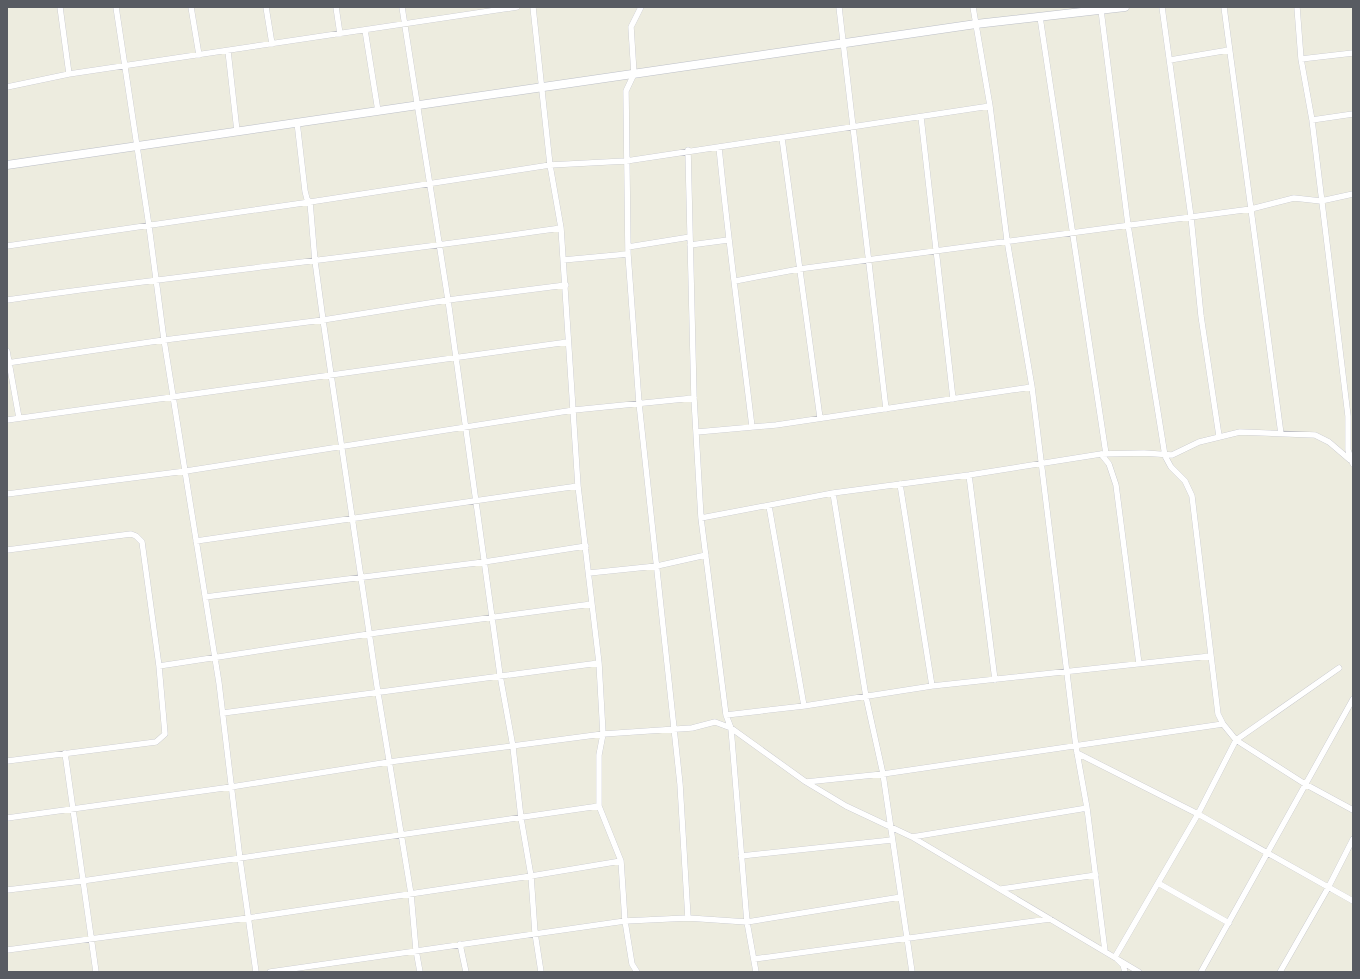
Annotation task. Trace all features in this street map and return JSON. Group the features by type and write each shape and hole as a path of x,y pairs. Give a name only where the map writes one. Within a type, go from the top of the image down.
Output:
{"street":[{"path":"60,7 69,74"},
{"path":"116,7 150,226 155,279 164,340 215,657 240,859 256,972"},
{"path":"191,7 199,55"},
{"path":"266,7 272,44"},
{"path":"336,7 340,34"},
{"path":"402,7 431,182 455,358 467,427 500,675 513,747 521,818 531,876 535,932 541,972"},
{"path":"7,87 69,74 516,7"},
{"path":"533,7 550,165 561,228 566,285 568,342 574,410 578,486 599,663 603,734 599,754 599,806 621,861 625,921 632,964 637,972"},
{"path":"641,7 631,27 634,74 626,91 628,254 639,403 680,784 688,918"},
{"path":"839,7 852,128 870,260 886,408"},
{"path":"973,7 990,106 1007,240 1032,387 1077,750 1087,808 1105,951"},
{"path":"7,165 976,24 1125,7"},
{"path":"1162,7 1190,217 1201,316 1219,436"},
{"path":"1224,7 1281,434"},
{"path":"1297,7 1301,59 1312,120 1348,416 1348,450 1352,462"},
{"path":"1102,10 1128,225 1166,456 1171,467 1185,482 1192,496 1218,714 1223,724 1236,740 1305,784 1353,810"},
{"path":"1040,17 1103,454 1109,464 1116,485 1139,664"},
{"path":"365,30 378,111"},
{"path":"1170,60 1229,50"},
{"path":"228,51 237,131"},
{"path":"1301,59 1353,53"},
{"path":"7,246 150,226 550,165 626,161 688,150 852,128 990,106"},
{"path":"1312,120 1353,114"},
{"path":"921,117 953,399"},
{"path":"297,122 306,199 310,202 315,261 323,320 378,693 400,836 411,894 416,950 420,972"},
{"path":"782,138 820,418"},
{"path":"719,147 728,240 735,281 752,427"},
{"path":"688,150 694,398 701,518 726,715 731,728 747,922 756,972"},
{"path":"735,281 799,269 1007,240 1251,209 1294,198 1321,200 1353,194"},
{"path":"7,300 155,279 439,246 561,228"},
{"path":"628,247 690,237"},
{"path":"690,245 728,240"},
{"path":"564,260 628,254"},
{"path":"8,363 164,340 323,320 448,300 566,285"},
{"path":"7,420 568,342"},
{"path":"7,351 18,418"},
{"path":"697,432 752,427 820,418 1032,387"},
{"path":"7,494 186,471 574,410 694,398"},
{"path":"701,518 833,493 969,475 1103,454 1144,452 1166,456 1175,455 1194,443 1240,432 1310,434 1329,442 1352,462"},
{"path":"969,475 995,680"},
{"path":"900,484 932,686"},
{"path":"196,541 578,486"},
{"path":"833,493 866,697 883,774 889,827 912,972"},
{"path":"770,506 804,706"},
{"path":"7,550 131,534 136,536 142,542 159,666 165,734 156,742 7,761"},
{"path":"205,598 484,562 586,546"},
{"path":"589,573 657,566 706,555"},
{"path":"159,666 369,634 592,604"},
{"path":"726,715 804,706 932,686 1211,656"},
{"path":"222,713 599,663"},
{"path":"1115,957 1198,814 1236,740 1339,668"},
{"path":"1201,972 1353,699"},
{"path":"7,818 73,807 231,787 389,762 513,747 603,734 674,728 692,728 715,722 731,728 806,782 846,806 912,837 1139,972"},
{"path":"806,782 1077,750 1223,724"},
{"path":"1077,750 1198,814 1353,901"},
{"path":"65,753 96,972"},
{"path":"7,890 240,859 599,806"},
{"path":"912,837 1087,808"},
{"path":"1280,972 1328,888 1353,839"},
{"path":"741,856 892,840"},
{"path":"7,950 34,945 91,940 248,918 531,876 621,861"},
{"path":"1001,889 1096,875"},
{"path":"1158,883 1229,923"},
{"path":"270,972 535,932 625,921 688,918 747,922 901,897"},
{"path":"754,959 1050,918"},
{"path":"460,944 466,972"},
{"path":"1115,957 1123,965 1125,972"}]}
